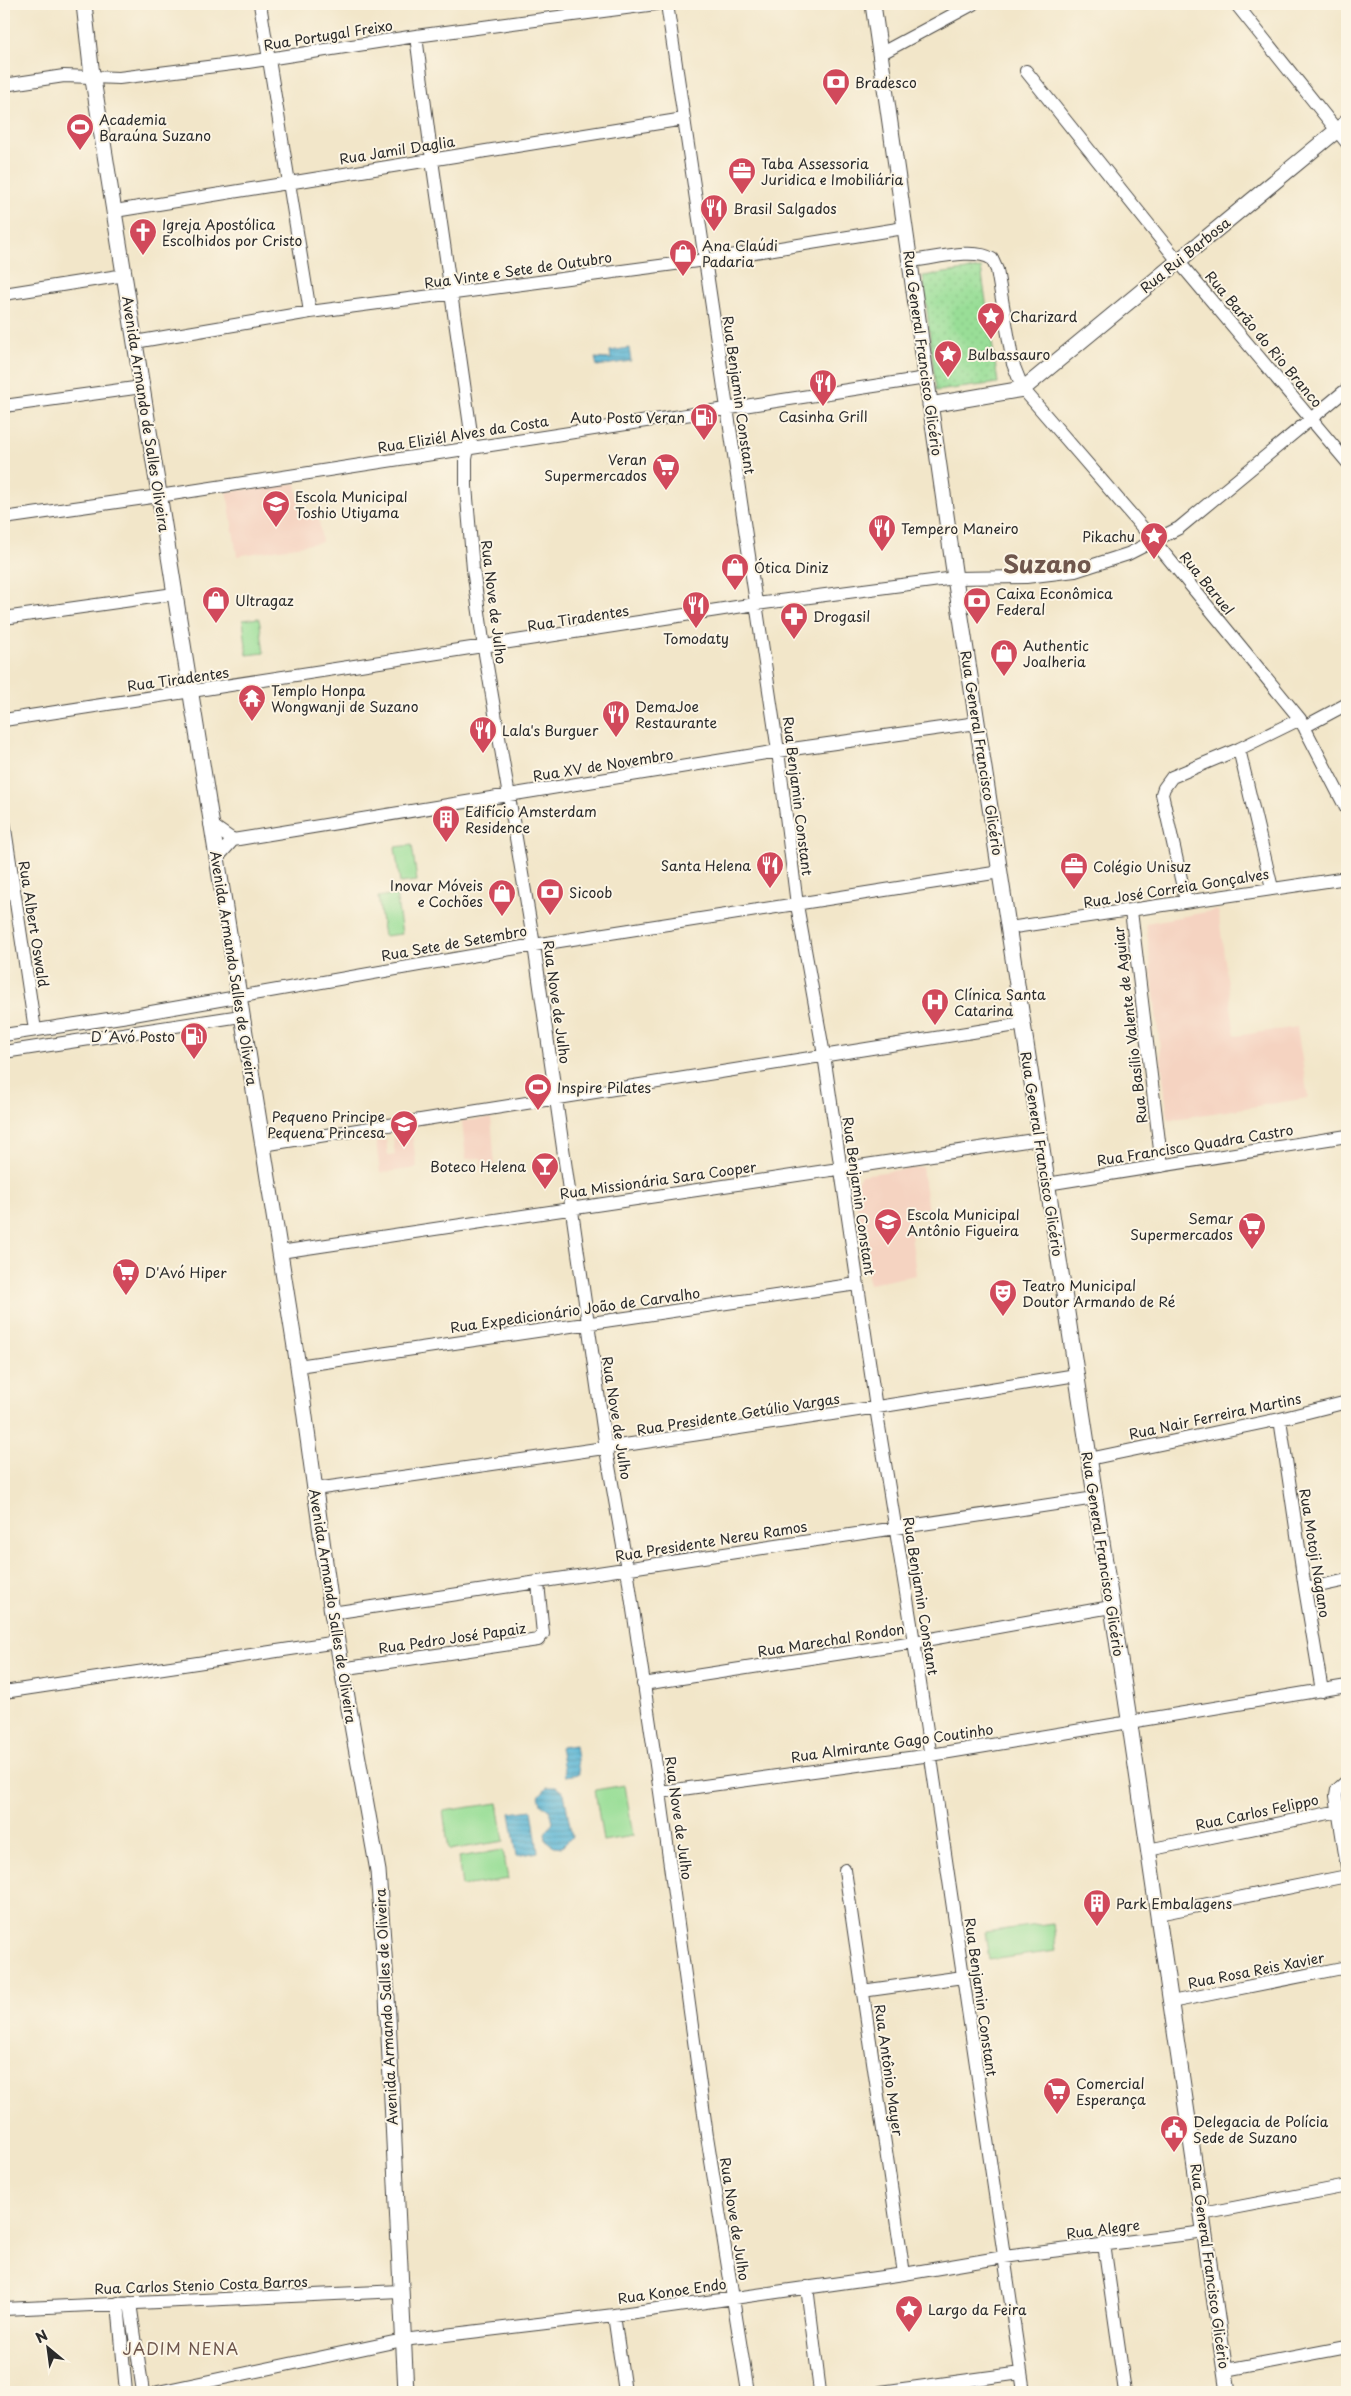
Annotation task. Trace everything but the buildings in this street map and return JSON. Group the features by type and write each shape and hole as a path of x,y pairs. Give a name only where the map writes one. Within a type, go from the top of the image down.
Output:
{"main road":[{"name":"Avenida Armando de Salles Oliveira","path":"84,4 93,76 210,824"},
{"name":"Rua General Francisco Glicério","path":"873,4 955,578 1158,1914 1228,2392"},
{"name":"Rua Rui Barbosa","path":"1023,389 1342,126"},
{"path":"930,405 1023,389"},
{"name":"Avenida Armando Salles de Oliveira","path":"210,824 298,1366 332,1613 374,1850 381,1906 406,2392"}],"street":[{"path":"260,4 310,312"},
{"name":"Rua Portugal Freixo","path":"4,85 64,76 120,78 269,59 416,36 656,4"},
{"name":"Rua Benjamin Constant","path":"667,4 778,751 797,905 824,1055 876,1408 914,1642 1024,2392"},
{"path":"880,54 973,4"},
{"path":"1236,4 1342,126 1347,143"},
{"name":"Rua Nove de Julho","path":"416,36 471,433 466,459 466,486 484,648 507,796 534,945 606,1449 627,1569 660,1792 707,2136 748,2392"},
{"name":"Rua Barão do Rio Branco","path":"1026,71 1178,261 1347,462"},
{"name":"Rua Jamil Daglia","path":"115,211 684,119"},
{"name":"Rua Vinte e Sete de Outubro","path":"136,342 310,312 451,295 705,260 904,228"},
{"name":"Rua Baruel","path":"911,261 970,254 980,254 992,259 997,270 1013,364 1023,389 1155,542 1302,723 1347,810"},
{"path":"4,294 125,276"},
{"name":"Rua Eliziél Alves da Costa","path":"4,518 726,410 926,378"},
{"path":"4,406 142,387"},
{"name":"Rua Tiradentes","path":"4,720 484,648 756,604 955,578 1026,577 1056,574 1101,564 1155,542 1179,528 1347,390"},
{"path":"4,618 174,594"},
{"path":"1186,901 1162,794 1172,777 1347,704"},
{"name":"Rua XV de Novembro","path":"233,840 778,751 977,723"},
{"path":"1239,749 1272,888"},
{"name":"Rua Albert Oswald","path":"4,822 35,1030"},
{"path":"210,824 233,840 216,859"},
{"name":"Rua Sete de Setembro","path":"4,1035 128,1016 239,995 534,945 1000,872"},
{"name":"Rua José Correia Gonçalves","path":"1008,928 1347,878"},
{"name":"Rua Basílio Valente de Aguiar","path":"1131,911 1162,1166"},
{"path":"4,1052 241,1016"},
{"path":"263,1145 1023,1024"},
{"name":"Rua Francisco Quadra Castro","path":"1047,1184 1347,1136"},
{"name":"Rua Missionária Sara Cooper","path":"280,1252 1040,1139"},
{"name":"Rua Expedicionário João de Carvalho","path":"298,1366 857,1284"},
{"name":"Rua Presidente Getúlio Vargas","path":"315,1488 606,1449 1076,1375"},
{"name":"Rua Nair Ferreira Martins","path":"1089,1459 1280,1419 1347,1402"},
{"name":"Rua Motoji Nagano","path":"1280,1419 1322,1691"},
{"name":"Rua Presidente Nereu Ramos","path":"332,1613 1095,1498"},
{"path":"1305,1589 1347,1580"},
{"name":"Rua Pedro José Papaiz","path":"341,1669 538,1640 543,1634 538,1583"},
{"name":"Rua Marechal Rondon","path":"643,1684 914,1642 1111,1607"},
{"path":"4,1692 337,1642"},
{"name":"Rua Almirante Gago Coutinho","path":"660,1792 931,1755 1347,1686"},
{"name":"Rua Carlos Felippo","path":"1148,1850 1339,1811 1337,1790 1347,1782"},
{"path":"1339,1811 1347,1867"},
{"name":"Rua Antônio Mayer","path":"845,1870 904,2274"},
{"path":"1158,1914 1347,1876"},
{"name":"Rua Rosa Reis Xavier","path":"1171,2002 1347,1967"},
{"path":"862,1991 963,1977"},
{"path":"1202,2214 1347,2186"},
{"name":"Rua Alegre","path":"1004,2257 1205,2232"},
{"path":"1104,2244 1124,2392"},
{"name":"Rua Konoe Endo","path":"158,2392 403,2340 614,2315 904,2274 1004,2257"},
{"path":"806,2287 820,2392"},
{"name":"Rua Carlos Stenio Costa Barros","path":"4,2309 400,2291"},
{"path":"124,2303 126,2392"},
{"path":"124,2303 142,2392"},
{"path":"614,2315 625,2392"},
{"path":"1226,2370 1347,2347"},
{"path":"881,2392 1021,2373"}],"shaded area":[{"name":"Escola Municipal Toshio Utiyama","path":"296,483 301,514 318,513 322,542 237,556 227,492"},
{"path":"1218,910 1235,1036 1297,1027 1308,1098 1168,1120 1146,923"},
{"path":"491,1118 495,1166 482,1167 481,1158 466,1159 462,1121"},
{"name":"Pequeno Principe Pequena Princesa","path":"412,1134 417,1168 380,1173 376,1141 386,1140 388,1156 395,1155 393,1137"},
{"name":"Escola Municipal Antônio Figueira","path":"922,1167 928,1212 909,1217 916,1275 869,1284 854,1186 861,1175"}],"green space":[{"path":"981,268 998,383 936,391 923,276"},
{"path":"259,618 264,653 247,655 243,620"},
{"path":"412,845 417,881 400,883 395,847"},
{"path":"396,894 402,934 384,936 378,897"},
{"path":"625,1785 633,1836 603,1841 595,1790"},
{"path":"498,1803 504,1841 449,1850 443,1811"},
{"path":"503,1850 508,1879 462,1886 458,1857"},
{"path":"1053,1923 1056,1951 989,1960 985,1932"}],"water":[{"path":"629,348 631,361 597,366 595,358 611,359 610,351"},
{"path":"575,1745 579,1774 565,1776 560,1747"},
{"path":"547,1787 556,1787 564,1793 572,1837 562,1847 554,1846 546,1841 545,1833 553,1822 550,1811 541,1804 539,1796"},
{"path":"532,1810 538,1852 517,1856 510,1813"}],"place":[{"name":"Bradesco","path":"836,106"},
{"name":"Academia Baraúna Suzano","path":"80,151"},
{"name":"Taba Assessoria Juridica e Imobiliária","path":"742,195"},
{"name":"Brasil Salgados","path":"714,232"},
{"name":"Igreja Apostólica Escolhidos por Cristo","path":"143,256"},
{"name":"Ana Claúdi Padaria","path":"683,277"},
{"name":"Charizard","path":"991,340"},
{"name":"Bulbassauro","path":"948,378"},
{"name":"Casinha Grill","path":"823,407"},
{"name":"Auto Posto Veran","path":"704,441"},
{"name":"Veran Supermercados","path":"666,491"},
{"name":"Escola Municipal Toshio Utiyama","path":"276,528"},
{"name":"Tempero Maneiro","path":"882,552"},
{"name":"Pikachu","path":"1154,560"},
{"name":"Ótica Diniz","path":"735,591"},
{"name":"Ultragaz","path":"216,624"},
{"name":"Caixa Econômica Federal","path":"977,625"},
{"name":"Tomodaty","path":"696,629"},
{"name":"Drogasil","path":"794,640"},
{"name":"Authentic Joalheria","path":"1004,677"},
{"name":"Templo Honpa Wongwanji de Suzano","path":"252,722"},
{"name":"DemaJoe Restaurante","path":"616,738"},
{"name":"Lala's Burguer","path":"483,754"},
{"name":"Edifício Amsterdam Residence","path":"446,843"},
{"name":"Santa Helena","path":"770,889"},
{"name":"Colégio Unisuz","path":"1074,890"},
{"name":"Sicoob","path":"550,916"},
{"name":"Inovar Móveis e Cochões","path":"502,917"},
{"name":"Clínica Santa Catarina","path":"935,1026"},
{"name":"D´Avó Posto","path":"194,1060"},
{"name":"Inspire Pilates","path":"538,1111"},
{"name":"Pequeno Principe Pequena Princesa","path":"404,1148"},
{"name":"Boteco Helena","path":"545,1190"},
{"name":"Escola Municipal Antônio Figueira","path":"888,1246"},
{"name":"Semar Supermercados","path":"1252,1250"},
{"name":"D'Avó Hiper","path":"126,1296"},
{"name":"Teatro Municipal Doutor Armando de Ré","path":"1003,1317"},
{"name":"Park Embalagens","path":"1097,1927"},
{"name":"Comercial Esperança","path":"1057,2115"},
{"name":"Delegacia de Polícia Sede de Suzano","path":"1174,2153"},
{"name":"Largo da Feira","path":"909,2333"}],"district":[{"name":"Suzano","path":"1047,563"},
{"name":"JADIM NENA","path":"181,2348"}]}
